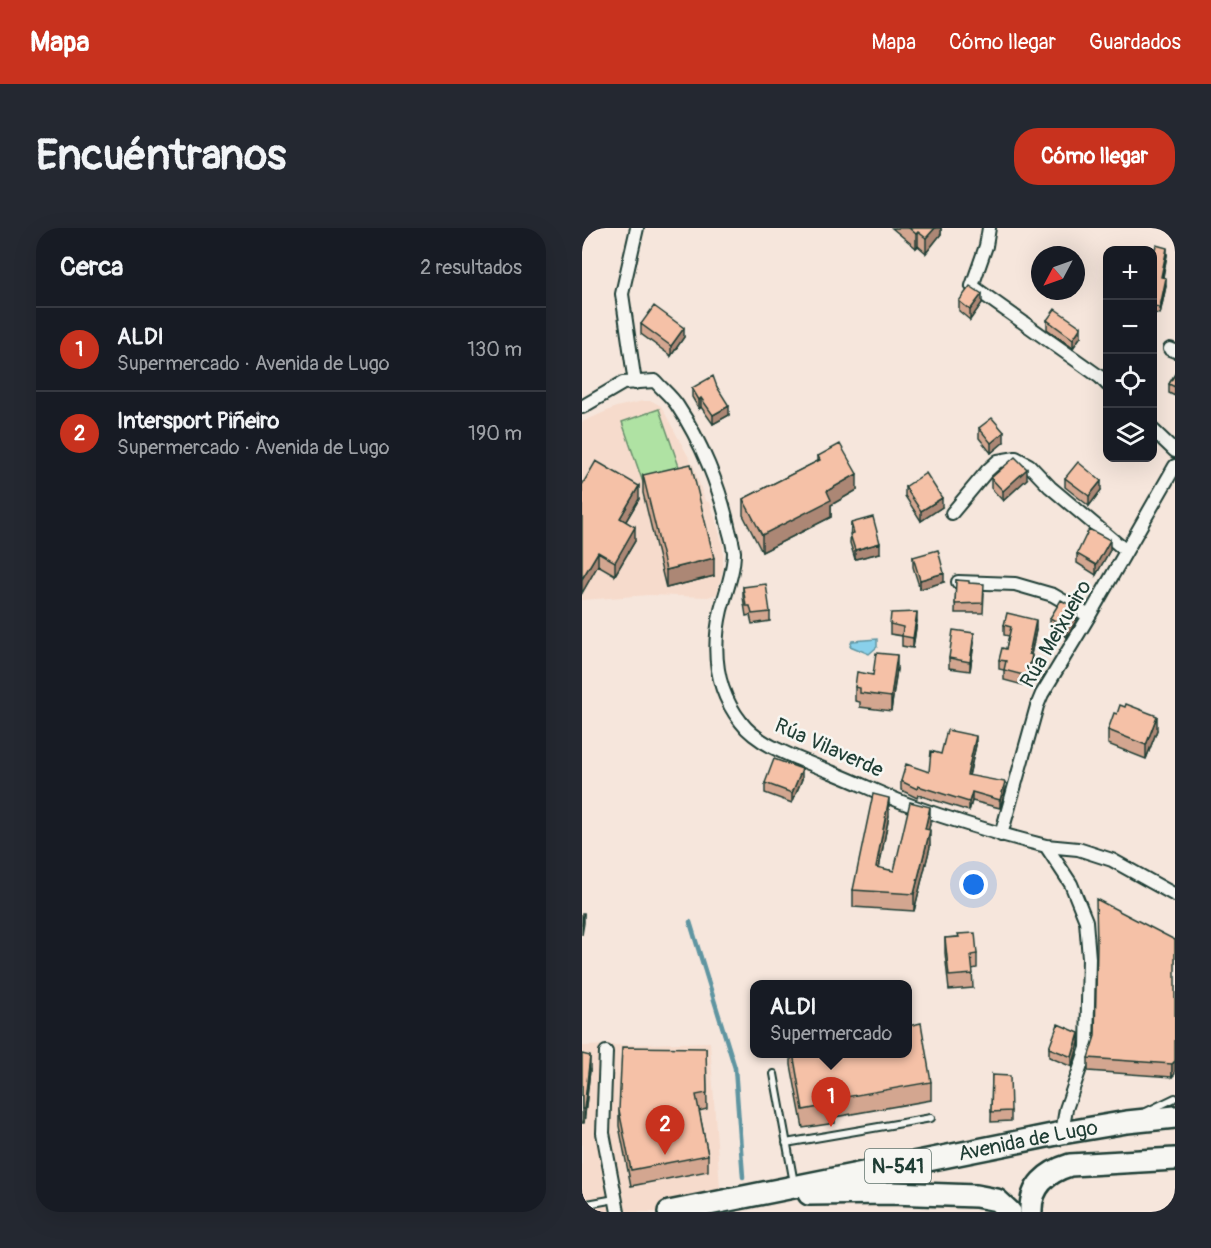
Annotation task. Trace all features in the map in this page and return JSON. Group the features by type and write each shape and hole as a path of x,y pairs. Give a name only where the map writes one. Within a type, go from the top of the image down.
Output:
{"highway":[{"name":"Avenida de Lugo","path":"669,1212 1062,1133 1175,1117"},
{"path":"1031,1212 1035,1190 1042,1179 1058,1168 1070,1165 1175,1159"},
{"path":"760,1194 891,1193 976,1197 997,1200 1010,1212"}],"street":[{"path":"582,407 622,383 635,382 622,294 637,228"},
{"path":"989,228 986,246 972,286 1103,380"},
{"name":"Rúa Vilaverde","path":"635,382 655,381 676,403 709,467 725,512 734,551 731,578 721,610 715,644 716,667 727,698 741,723 752,734 801,759 913,807 1046,846 1078,849 1112,860 1175,895"},
{"path":"1157,434 1175,451"},
{"path":"952,513 998,461 1016,458 1029,465 1050,487 1126,551"},
{"name":"Rúa Meixueiro","path":"1001,834 1036,706 1175,466"},
{"path":"958,582 1015,584 1053,595 1089,616"},
{"path":"1046,846 1071,884 1086,921 1089,958 1087,1048 1066,1109 1062,1133"},
{"path":"606,1052 603,1133 618,1212"}],"lane":[{"path":"774,1074 795,1187"},
{"path":"1127,1122 1175,1098"},
{"path":"786,1143 932,1118"},
{"path":"582,1205 615,1199"}],"shaded area":[{"path":"652,401 661,406 694,467 705,501 710,502 723,545 723,568 717,594 708,597 649,595 582,600 582,422 616,407"},
{"path":"710,1042 721,1202 689,1212 582,1212 582,1046"}],"green space":[{"path":"659,409 683,478 646,491 622,422"}],"water":[{"path":"877,639 877,647 869,654 850,646 852,641"}],"building":[{"path":"909,228 935,228 926,238"},
{"path":"1156,246 1167,248 1161,277 1166,278 1160,307 1157,307"},
{"path":"970,286 982,294 970,310 959,301"},
{"path":"654,306 684,328 671,346 641,324"},
{"path":"1055,309 1081,327 1073,339 1047,320"},
{"path":"1175,374 1175,387 1169,384"},
{"path":"713,376 729,406 713,415 701,398 699,400 692,388"},
{"path":"992,418 1004,432 991,443 979,428"},
{"path":"840,444 857,474 827,491 831,500 762,535 743,499 820,460 818,456"},
{"path":"1015,457 1027,469 1003,491 991,478"},
{"path":"596,461 639,486 620,518 635,527 615,562 598,552 582,579 582,485"},
{"path":"1078,462 1101,481 1089,496 1065,478"},
{"path":"691,464 714,558 666,570 643,475"},
{"path":"926,473 942,498 921,511 905,487"},
{"path":"873,517 880,543 855,550 850,534 854,533 851,523"},
{"path":"1089,529 1110,540 1096,565 1077,554"},
{"path":"938,550 944,573 920,580 913,557"},
{"path":"956,580 984,584 983,603 955,604"},
{"path":"766,584 770,612 752,614 750,606 746,606 743,587"},
{"path":"1061,600 1077,609 1067,627 1050,618"},
{"path":"917,612 913,638 902,636 903,627 890,624 891,613"},
{"path":"1007,613 1036,620 1027,676 1004,670 1006,661 999,660 1002,648 1006,649 1011,627 1004,625"},
{"path":"953,630 974,633 970,662 949,658"},
{"path":"876,653 897,655 891,697 860,693 860,688 855,687 857,672 873,675"},
{"path":"1126,704 1157,716 1146,745 1108,730 1114,713 1117,714 1120,705 1125,707"},
{"path":"947,730 976,736 967,775 1005,782 1000,800 972,792 969,802 918,786 917,789 901,781 906,764 929,772 931,751 941,754"},
{"path":"774,759 802,769 792,793 765,783"},
{"path":"873,794 889,798 876,867 894,871 910,802 930,807 925,829 930,830 914,894 853,890"},
{"path":"1096,899 1175,940 1175,1061 1172,1064 1088,1058 1095,1036"},
{"path":"975,933 977,954 971,955 973,974 949,976 945,938 959,937 958,934"},
{"path":"921,1023 931,1082 834,1099 835,1104 803,1110 794,1058 912,1058 912,1025"},
{"path":"1058,1024 1079,1033 1072,1057 1049,1048"},
{"path":"622,1047 706,1048 707,1093 696,1095 708,1155 631,1170 619,1110"},
{"path":"582,1054 590,1056 584,1109 582,1109"},
{"path":"992,1075 1010,1076 1011,1111 991,1112"}],"waterway":[{"path":"690,922 735,1068 743,1177"}],"place":[{"name":"ALDI","path":"831,1127"},
{"name":"Intersport Piñeiro","path":"665,1155"}]}
